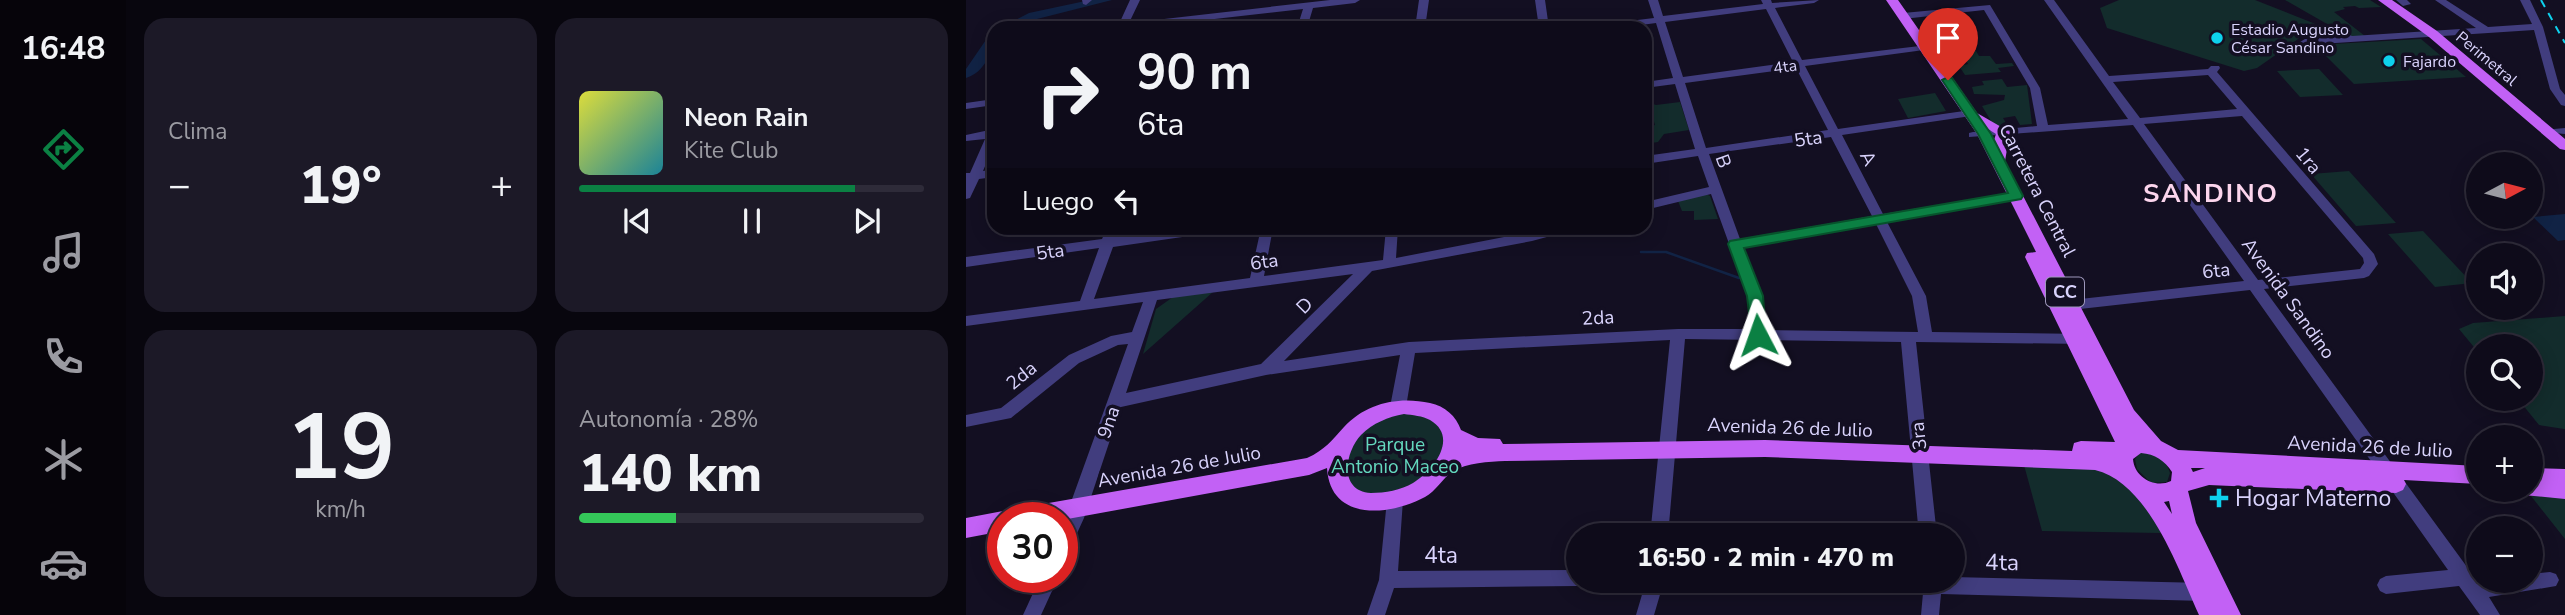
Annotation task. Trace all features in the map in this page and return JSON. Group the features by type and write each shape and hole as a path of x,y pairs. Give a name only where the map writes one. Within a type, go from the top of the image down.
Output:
{"main road":[{"name":"Carretera Central","path":"1884,0 1998,160 2010,197"},
{"name":"Carretera Central","path":"1892,0 1920,47"},
{"name":"Perimetral","path":"2385,0 2437,34 2565,146"},
{"name":"Perimetral","path":"2391,0 2563,133"},
{"path":"1966,113 2003,132 1998,160"},
{"name":"Carretera Central","path":"1979,134 2082,339 2127,416 2153,444"},
{"name":"Carretera Central","path":"2034,244 2071,305 2127,450"},
{"path":"1398,407 1422,407 1437,412 1448,422 1454,436 1453,451 1447,466 1421,490 1395,500 1369,502 1354,498 1343,489 1336,478 1335,464 1340,448 1351,432 1366,420 1398,407"},
{"name":"Avenida 26 de Julio","path":"1454,436 1477,446 1668,441 2127,450"},
{"name":"Avenida 26 de Julio","path":"1447,466 1459,459 1489,454 1668,441"},
{"path":"2127,450 2139,444 2153,444"},
{"name":"CC","path":"2153,444 2175,458 2182,472 2179,486 2185,524 2209,592 2211,615"},
{"name":"Avenida 26 de Julio","path":"1078,514 1309,466 1326,459 1340,448"},
{"name":"Avenida 26 de Julio","path":"1919,448 2095,461 2107,464 2137,484"},
{"name":"CC","path":"2127,450 2122,464 2170,529 2209,592 2229,615"},
{"name":"Avenida 26 de Julio","path":"2175,458 2466,486"},
{"name":"Avenida 26 de Julio","path":"2179,486 2209,475 2395,478 2466,475"},
{"name":"Avenida 26 de Julio","path":"1078,514 1307,477 1336,478"},
{"path":"2543,477 2565,478"},
{"path":"2137,484 2164,494 2179,486"},
{"path":"2543,489 2565,490"},
{"path":"966,528 987,524"},
{"path":"966,538 987,535"}],"street":[{"path":"1125,21 1135,0"},
{"path":"1200,21 1270,4 1309,5 1355,0"},
{"path":"1421,21 1424,0"},
{"path":"1540,0 1543,21"},
{"name":"B","path":"1653,0 1702,152 1755,296 1758,335"},
{"path":"1651,21 1768,3 1814,0"},
{"name":"Avenida Sandino","path":"2049,0 2395,478"},
{"path":"2440,0 2486,30"},
{"path":"2525,0 2538,30 2555,89 2565,103"},
{"name":"A","path":"1768,3 1919,296 1926,338"},
{"path":"1304,21 1309,5"},
{"path":"1903,16 1987,7 2035,88 2043,129"},
{"path":"2327,27 2350,39"},
{"path":"2305,42 2522,27 2538,30"},
{"name":"4ta","path":"1652,84 1920,47"},
{"name":"1ra","path":"2108,79 2213,70 2245,112 2369,257 2371,264 2364,273"},
{"path":"966,106 987,103"},
{"path":"1979,134 2245,112"},
{"name":"5ta","path":"1652,159 1966,113"},
{"path":"966,138 987,134"},
{"path":"966,195 970,176 987,144"},
{"path":"1652,204 1715,189"},
{"path":"1735,244 2010,197"},
{"path":"1084,305 1110,235"},
{"name":"5ta","path":"966,262 1166,235"},
{"path":"1256,282 1266,235"},
{"path":"1389,264 1391,235"},
{"name":"6ta","path":"966,321 1389,264 1519,235"},
{"name":"D","path":"1266,369 1368,267"},
{"name":"6ta","path":"2071,305 2364,273"},
{"name":"9na","path":"1077,502 1152,296"},
{"path":"1660,523 1678,334"},
{"name":"2da","path":"1115,402 1266,369 1409,348 1678,334 2082,339"},
{"name":"2da","path":"966,421 1005,414 1074,359 1116,340 1138,337"},
{"name":"3ra","path":"1908,337 1927,523"},
{"path":"1398,407 1409,348"},
{"path":"2395,478 2466,580"},
{"path":"1376,615 1388,580 1395,500"},
{"name":"4ta","path":"1388,580 1566,578"},
{"path":"2543,580 2550,580"},
{"name":"4ta","path":"1965,584 2209,592"},
{"path":"2386,585 2466,584"},
{"path":"1032,615 1042,593"},
{"path":"1645,615 1651,593"},
{"path":"1930,615 1932,593"},
{"path":"2475,593 2491,615"}],"green space":[{"name":"Estadio Augusto César Sandino","path":"2119,0 2255,0 2318,25 2257,68 2244,71 2107,28 2100,8"},
{"path":"2285,0 2370,0 2381,7 2343,7 2345,9 2334,12 2365,36 2348,36"},
{"name":"Fajardo","path":"2421,39 2466,77 2354,84 2315,45"},
{"path":"1976,51 1979,56 1990,56 1996,64 2012,63 2014,66 1998,68 2001,72 1965,75 1959,66 1968,64 1961,53"},
{"path":"2319,69 2343,95 2300,97 2277,71"},
{"path":"2002,79 2007,87 2027,85 2032,124 2020,125 2015,116 2003,118 2008,126 1994,126 1982,106 2004,100 2005,95 1974,94 1972,87 1984,85 1982,81"},
{"path":"1935,93 1946,111 1908,118 1898,99"},
{"path":"1680,102 1689,130 1664,134 1658,142 1652,143 1652,126 1655,125 1652,104"},
{"path":"2349,171 2396,223 2356,226 2311,174"},
{"path":"1706,194 1710,196 1718,219 1694,220 1694,211 1682,211 1678,201"},
{"path":"2423,231 2466,277 2466,284 2435,287 2388,234"},
{"path":"1213,292 1143,354 1156,309 1173,297"},
{"path":"2565,316 2565,429 2539,425 2528,411 2543,411 2543,334 2466,334 2466,337 2459,329 2473,323 2543,320 2543,318"},
{"name":"Parque Antonio Maceo","path":"1394,413 1426,414 1447,431 1437,473 1380,499 1349,488 1342,460 1360,430"},
{"path":"2141,452 2151,453 2163,460 2170,473 2167,482 2151,483 2137,469 2135,459"},
{"path":"2024,465 2079,466 2108,471 2136,493 2161,533 2042,531"},
{"path":"2543,496 2565,497 2565,539 2536,502 2543,502"}],"water":[{"path":"2565,214 2565,240 2558,241 2543,227 2543,216"}],"waterway":[{"path":"1022,21 1033,16 1106,0"},
{"path":"966,74 972,71 987,48"},
{"path":"1641,252 1666,252 1739,278"}],"railway":[{"path":"2541,0 2565,43"}],"place":[{"name":"Estadio Augusto César Sandino","path":"2217,38"},
{"name":"Fajardo","path":"2389,61"},
{"name":"Hogar Materno","path":"2219,498"}],"district":[{"name":"SANDINO","path":"2211,193"}],"route":[{"path":"1758,335 1755,296 1735,244 2016,196 1984,134 1948,80"}]}
